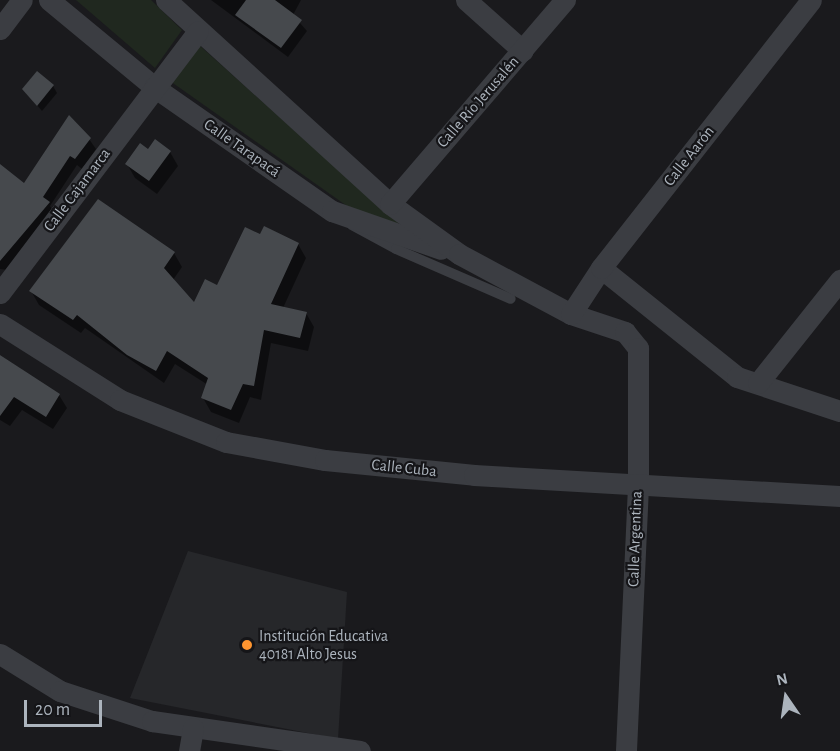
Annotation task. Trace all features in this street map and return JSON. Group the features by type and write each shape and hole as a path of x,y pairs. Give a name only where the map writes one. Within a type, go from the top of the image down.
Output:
{"street":[{"path":"0,29 22,0"},
{"name":"Calle Tarapacá","path":"49,0 154,87 332,211 459,254"},
{"path":"166,0 390,204 459,254 571,314"},
{"path":"466,0 523,51"},
{"name":"Calle Río Jerusalén","path":"390,204 565,0"},
{"name":"Calle Aarón","path":"571,314 601,268 811,0"},
{"name":"Calle Cajamarca","path":"0,293 198,31"},
{"path":"601,268 737,377 840,411"},
{"path":"758,383 840,280"},
{"name":"Calle Argentina","path":"571,314 626,332 638,348 638,486 626,751"},
{"name":"Calle Cuba","path":"0,324 120,400 226,442 325,460 638,486 840,496"},
{"path":"0,654 60,691 152,721 360,751"},
{"path":"189,751 193,728"}],"lane":[{"path":"332,211 363,233 511,299"}],"shaded area":[{"path":"76,0 151,0 182,30 155,68"},
{"path":"199,45 407,231 347,206 170,81"},
{"name":"Institución Educativa 40181 Alto Jesus","path":"188,551 347,592 338,739 130,698"}],"building":[{"path":"246,0 275,0 302,20 281,48 235,15"},
{"path":"37,71 54,85 37,106 22,89"},
{"path":"69,115 91,138 75,159 70,156 43,197 50,202 0,261 0,164 24,183"},
{"path":"155,139 171,151 149,181 125,164 140,143 148,149"},
{"path":"98,199 175,252 164,268 194,302 205,279 217,285 245,227 260,234 264,226 299,243 271,304 307,312 300,338 264,330 254,386 243,384 231,410 201,398 208,378 167,351 156,371 127,355 77,315 73,320 29,291"},
{"path":"0,355 60,394 46,417 14,397 0,416"}],"place":[{"name":"Institución Educativa 40181 Alto Jesus","path":"247,645"}]}
